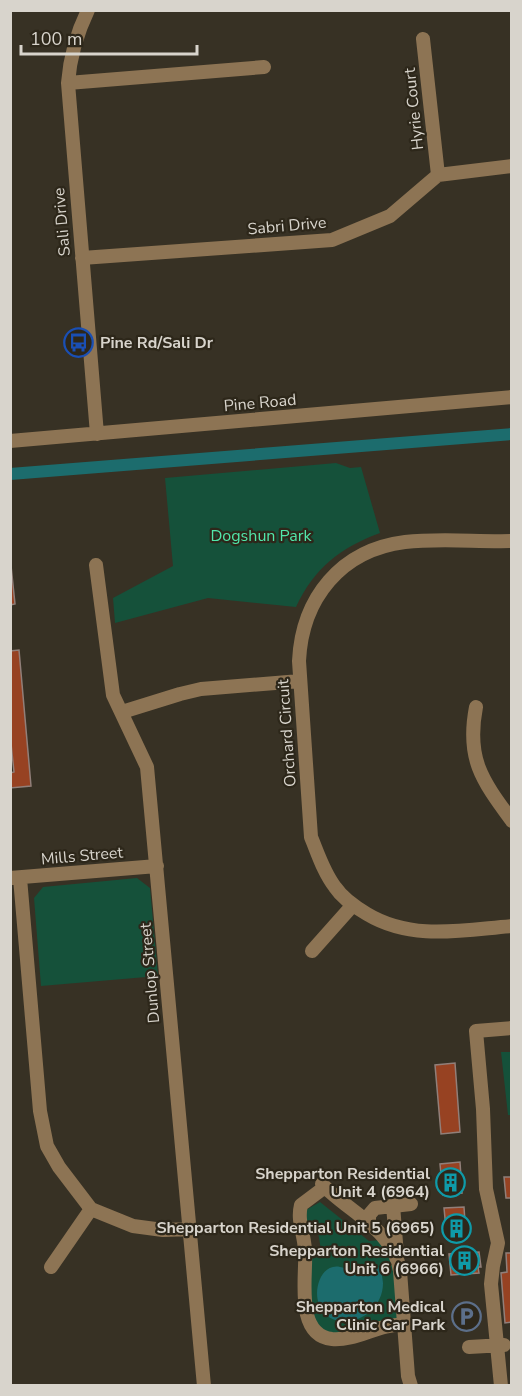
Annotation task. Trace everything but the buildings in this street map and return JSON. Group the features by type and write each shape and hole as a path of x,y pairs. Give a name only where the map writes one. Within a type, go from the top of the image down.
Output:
{"street":[{"name":"Sali Drive","path":"88,10 78,30 70,56 68,83 97,434"},
{"name":"Hyrie Court","path":"423,39 438,176"},
{"path":"68,83 264,67"},
{"path":"438,176 512,166"},
{"name":"Sabri Drive","path":"82,258 332,240 390,216 438,176"},
{"name":"Pine Road","path":"10,441 512,397"},
{"name":"Orchard Circuit","path":"512,541 407,542 368,552 347,564 316,597 300,640 300,681 311,837 319,858 335,887 352,906 375,920 398,929 431,933 512,926"},
{"name":"Dunlop Street","path":"96,565 113,695 147,767 204,1386"},
{"path":"122,712 180,693 201,689 300,681"},
{"path":"476,707 472,727 477,765 491,792 512,821"},
{"name":"Mills Street","path":"15,878 157,866"},
{"path":"15,878 40,1111 47,1146 59,1167 91,1209 133,1226 163,1230 191,1229"},
{"path":"312,951 352,906"},
{"path":"512,1028 476,1031 483,1108 486,1189 498,1244 491,1284 501,1345 503,1386 512,1385"},
{"path":"397,1256 384,1238 323,1185 301,1205 298,1215 305,1248 304,1292 310,1323 318,1333 329,1339 346,1337 388,1325 404,1325"},
{"path":"369,1225 369,1215 375,1208 411,1204"},
{"path":"393,1205 408,1376 411,1386"},
{"path":"51,1267 91,1209"},
{"path":"469,1347 501,1345"}],"green space":[{"name":"Dogshun Park","path":"336,463 350,468 361,467 380,533 353,545 330,561 320,570 303,593 296,607 208,598 115,623 113,598 173,566 165,478"},
{"path":"137,878 150,888 158,976 41,986 34,898 43,887"},
{"path":"501,1052 511,1052 511,1115 508,1115"},
{"path":"320,1202 369,1241 381,1240 392,1252 398,1317 396,1320 352,1333 328,1335 312,1320 310,1259 322,1256 317,1226 304,1225 306,1210"}],"water":[{"path":"368,1263 374,1263 380,1269 383,1283 381,1296 375,1307 356,1320 345,1322 334,1320 325,1314 317,1298 318,1285 323,1273 333,1267 342,1267 357,1273"}],"waterway":[{"path":"10,474 512,434"}],"place":[{"name":"Pine Rd/Sali Dr","path":"79,343"},
{"name":"Shepparton Residential Unit 4 (6964)","path":"451,1183"},
{"name":"Shepparton Residential Unit 5 (6965)","path":"456,1228"},
{"name":"Shepparton Residential Unit 6 (6966)","path":"465,1260"},
{"name":"Shepparton Medical Clinic Car Park","path":"466,1316"}]}
